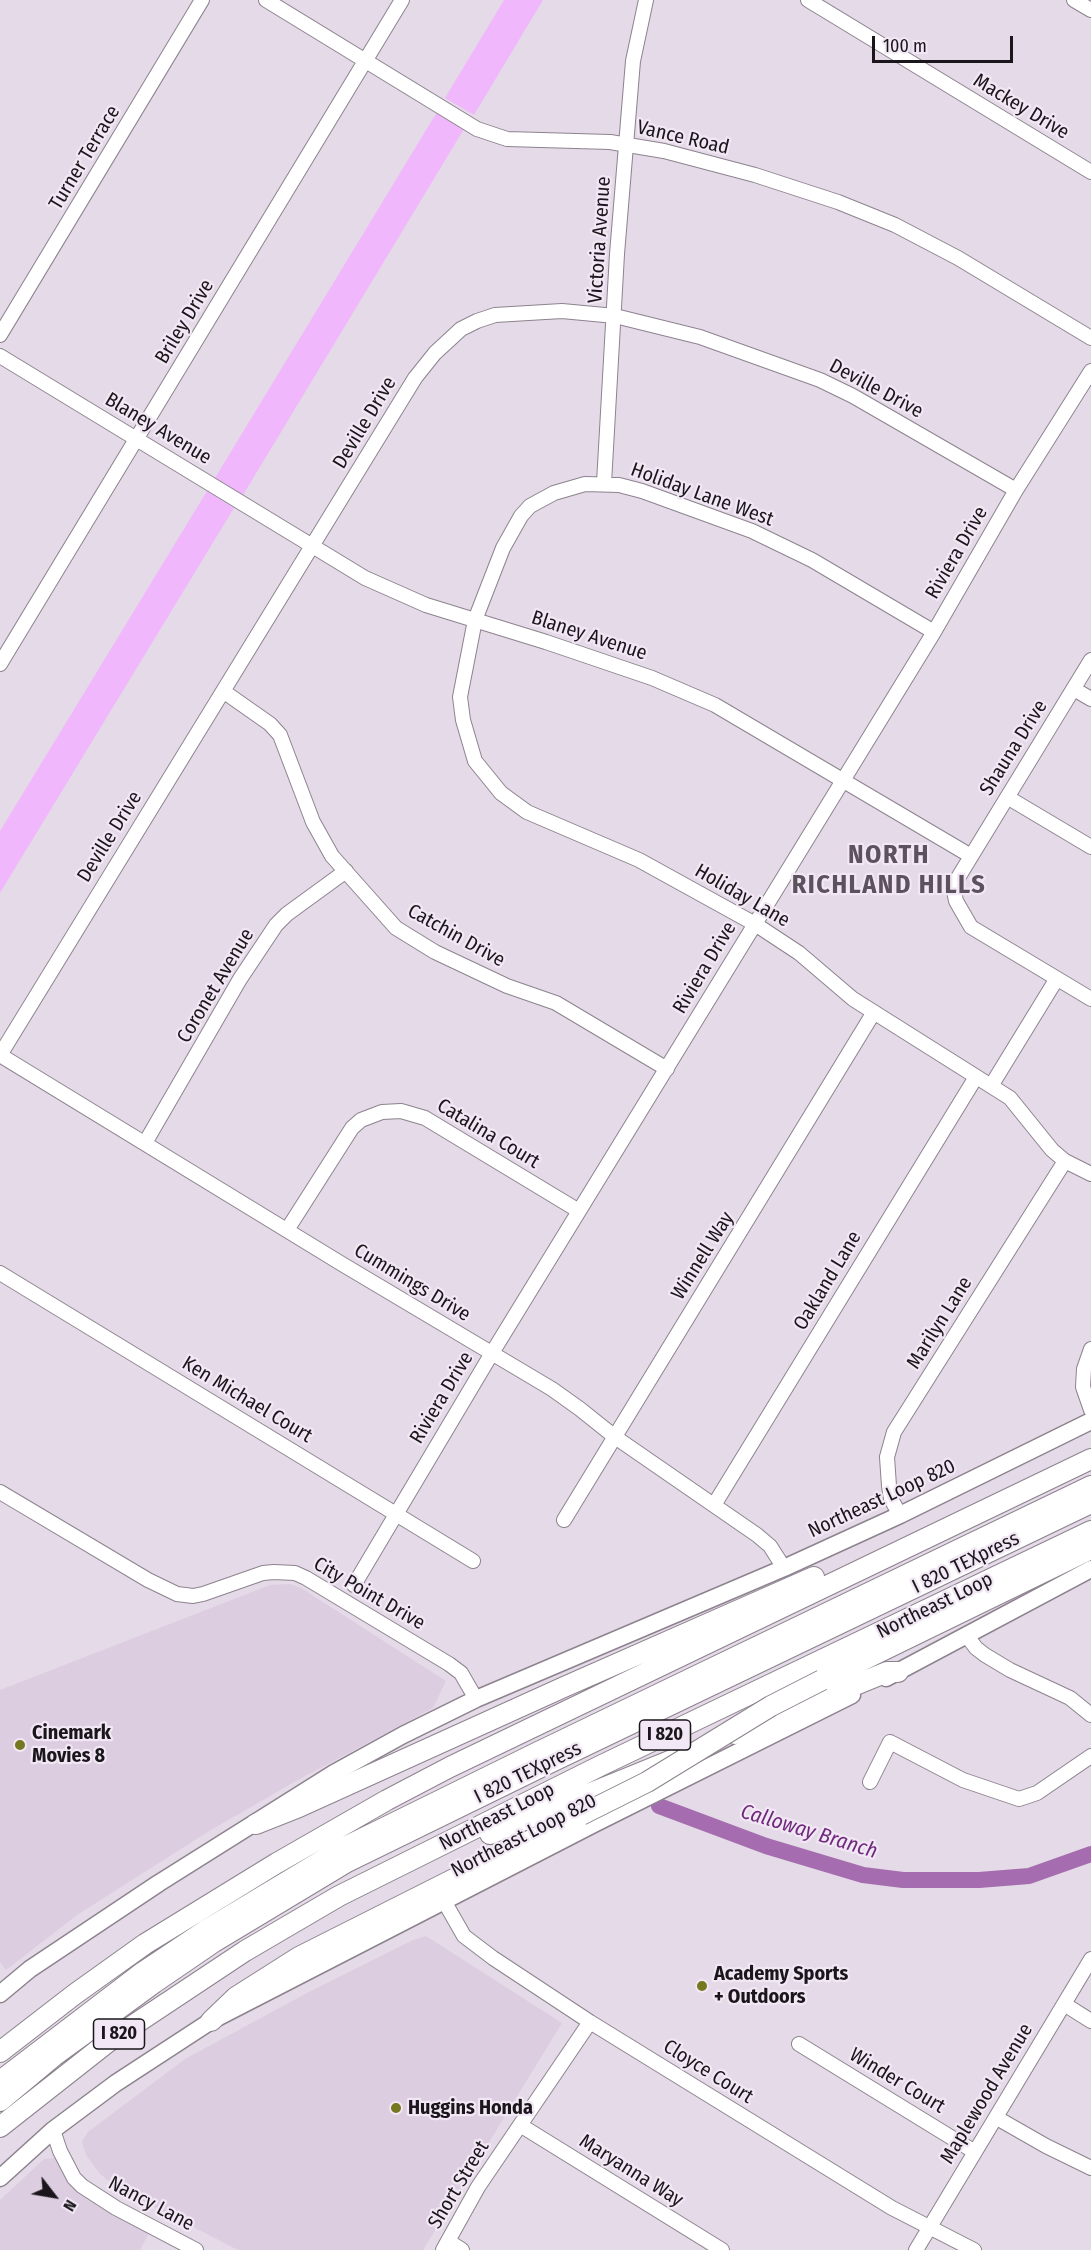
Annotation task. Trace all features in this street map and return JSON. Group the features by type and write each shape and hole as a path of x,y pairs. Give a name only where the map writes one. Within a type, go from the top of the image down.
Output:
{"highway":[{"path":"0,2052 145,1944 257,1875 387,1800 450,1767 1091,1459"},
{"name":"I 820 TEXpress","path":"0,2081 143,1972 206,1930 341,1850 516,1763 1091,1486"},
{"name":"I 820 TEXpress","path":"0,2102 54,2056 154,1983 214,1942 347,1862 1091,1503"},
{"name":"Northeast Loop","path":"0,2127 108,2042 245,1951 339,1896 600,1766 1091,1531"},
{"path":"211,2022 236,1997 299,1957 588,1819 771,1706 1091,1549"},
{"path":"256,1824 299,1807 500,1715 827,1571 857,1570"},
{"path":"245,1951 263,1948 443,1853 887,1672 898,1672"}],"main road":[{"name":"Northeast Loop 820","path":"0,1994 30,1969 159,1883 334,1773 403,1735 476,1699 784,1568 900,1515 1091,1421"},
{"name":"Northeast Loop 820","path":"0,2178 53,2130 116,2083 211,2022 444,1902 588,1819 666,1788 898,1672 1091,1569"}],"street":[{"name":"Turner Terrace","path":"0,335 202,0"},
{"name":"Vance Road","path":"266,0 477,129 507,139 610,142 664,151 755,175 867,213 958,258 1091,338"},
{"name":"Briley Drive","path":"0,664 402,0"},
{"name":"Victoria Avenue","path":"604,483 633,61 646,0"},
{"name":"Mackey Drive","path":"808,0 1091,172"},
{"path":"1074,0 1091,10"},
{"name":"Deville Drive","path":"0,1055 415,378 435,353 461,329 495,315 562,311 615,316 700,337 820,380 853,396 1016,490"},
{"name":"Blaney Avenue","path":"0,356 365,578 434,608 652,678 733,715 971,856"},
{"name":"Riviera Drive","path":"354,1586 492,1353 934,632 1016,490 1091,371"},
{"name":"Holiday Lane West","path":"475,620 502,548 521,516 539,500 554,493 585,484 604,483 642,491 781,544 934,632"},
{"name":"Holiday Lane","path":"475,620 460,697 463,720 475,761 501,793 527,812 639,860 755,924 799,953 836,986 874,1012 1010,1098 1041,1137 1065,1161 1091,1174"},
{"name":"Shauna Drive","path":"971,856 1091,660"},
{"path":"1074,689 1091,699"},
{"name":"Catchin Drive","path":"223,692 270,724 280,735 313,822 332,856 396,928 435,952 507,986 556,1003 667,1069"},
{"path":"1007,798 1091,847"},
{"path":"971,856 953,886 956,901 971,927 1091,999"},
{"name":"Coronet Avenue","path":"145,1143 240,979 276,925 287,914 346,872"},
{"path":"991,1086 1056,980"},
{"name":"Winnell Way","path":"564,1520 874,1012"},
{"name":"Cummings Drive","path":"0,1055 580,1408 615,1437 770,1546 784,1568"},
{"name":"Oakland Lane","path":"714,1505 976,1077"},
{"name":"Catalina Court","path":"287,1230 352,1128 361,1120 382,1112 401,1111 425,1118 579,1211"},
{"name":"Marilyn Lane","path":"900,1515 891,1499 889,1486 887,1456 894,1432 1065,1161"},
{"name":"Ken Michael Court","path":"0,1273 472,1561"},
{"path":"1091,1350 1084,1369 1083,1387 1091,1410"},
{"name":"City Point Drive","path":"0,1492 148,1580 177,1594 193,1596 203,1594 263,1573 289,1572 306,1578 449,1664 461,1673 476,1699"},
{"path":"967,1636 976,1648 1010,1670 1070,1698 1091,1715"},
{"path":"870,1782 890,1742 963,1780 1019,1799 1037,1793 1091,1756"},
{"name":"Cloyce Court","path":"444,1902 459,1930 473,1944 590,2022 892,2208 974,2250"},
{"name":"Maplewood Avenue","path":"916,2250 1091,1959"},
{"path":"1064,2004 1091,2021"},
{"name":"Short Street","path":"445,2246 478,2187 590,2022"},
{"name":"Winder Court","path":"799,2044 975,2152"},
{"path":"997,2118 1091,2168"},
{"name":"Maryanna Way","path":"520,2125 722,2250"},
{"name":"Nancy Lane","path":"53,2130 60,2151 74,2178 86,2190 196,2250"},
{"path":"445,2246 462,2250"}],"shaded area":[{"path":"504,0 543,0 474,115 445,98"},
{"path":"437,112 464,129 243,495 215,478"},
{"path":"207,491 234,508 0,893 0,831"},
{"path":"290,1584 301,1588 446,1681 433,1708 294,1782 206,1833 77,1915 6,1970 0,1962 0,1690 270,1585"},
{"path":"426,1936 562,2023 423,2250 238,2250 119,2189 100,2174 86,2155 82,2142 88,2132 185,2059 307,1993 413,1940"},
{"path":"55,2158 74,2187 105,2210 149,2233 140,2250 0,2250 0,2200 44,2159"}],"waterway":[{"name":"Calloway Branch","path":"659,1806 766,1846 863,1875 903,1880 979,1880 1029,1876 1091,1854"}],"place":[{"name":"Cinemark Movies 8","path":"20,1745"},
{"name":"Academy Sports + Outdoors","path":"702,1986"},
{"name":"Huggins Honda","path":"396,2108"}],"district":[{"name":"NORTH RICHLAND HILLS","path":"889,871"}]}
